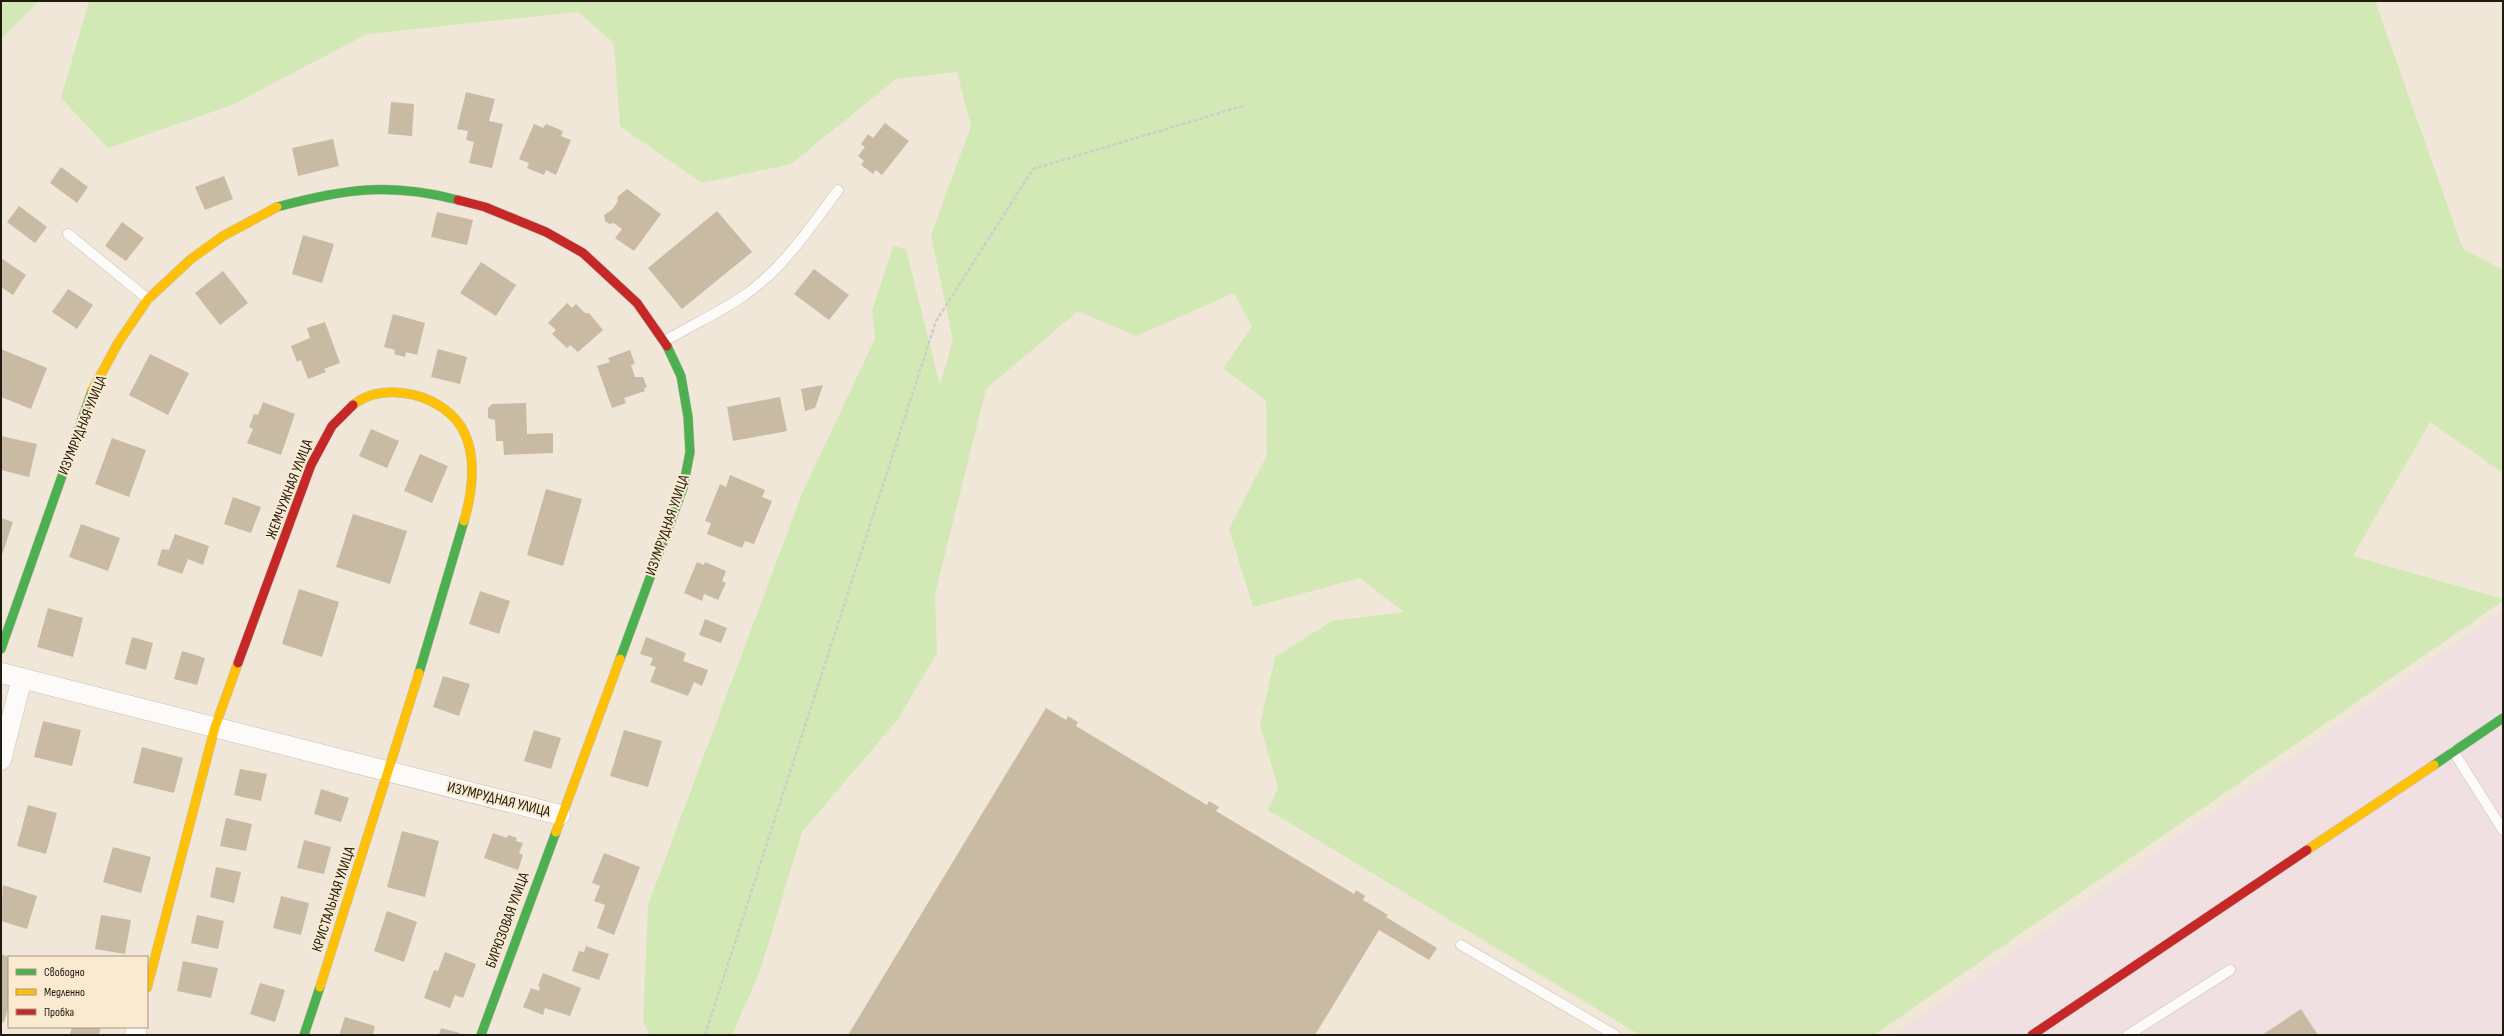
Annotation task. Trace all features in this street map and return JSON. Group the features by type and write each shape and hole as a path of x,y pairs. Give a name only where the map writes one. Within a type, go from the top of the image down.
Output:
{"street":[{"name":"ИЗУМРУДНАЯ УЛИЦА","path":"1,649 92,391 118,343 148,299 191,259 216,240 273,208 325,194 379,188 434,194 484,207 546,232 583,253 637,303 665,341 681,376 688,416 690,452 683,488 560,815 1,672"},
{"name":"ЖЕМЧУЖНАЯ УЛИЦА","path":"148,984 215,727 311,465 327,432 343,413 365,397 388,391 416,396 438,406 457,420 469,444 472,478 468,509 389,771"},
{"path":"1,760 22,678"},
{"path":"2032,1035 2503,718"},
{"name":"КРИСТАЛЬНАЯ УЛИЦА","path":"304,1035 389,771"},
{"name":"БИРЮЗОВАЯ УЛИЦА","path":"480,1035 560,815"}],"lane":[{"path":"665,341 742,297 769,275 800,243 838,190"},
{"path":"68,234 148,299"},
{"path":"2454,751 2503,830"},
{"path":"1461,945 1615,1035"},
{"path":"2128,1035 2230,970"}],"path":[{"path":"705,1035 936,321 1033,169 1246,105"}],"shaded area":[{"path":"2503,610 2503,1035 1893,1035"}],"green space":[{"path":"1,1 39,1 1,39"},
{"path":"89,1 2375,1 2463,249 2503,270 2503,473 2430,422 2353,556 2503,599 2503,601 1874,1035 1640,1035 1268,810 1278,787 1260,725 1275,657 1332,621 1404,612 1360,578 1253,607 1229,529 1267,455 1266,401 1223,368 1252,327 1234,293 1136,336 1078,311 986,389 935,594 937,653 898,719 802,832 760,971 732,1035 650,1035 643,1023 648,905 803,491 875,339 872,311 893,246 906,249 940,385 953,340 931,235 971,126 957,72 896,79 791,164 702,183 620,126 614,43 578,12 367,34 232,105 108,148 61,98"}],"building":[{"path":"466,92 495,99 489,121 503,124 492,168 469,163 474,142 466,140 468,131 457,129"},
{"path":"391,102 414,104 412,136 388,134"},
{"path":"885,123 909,141 882,175 876,170 873,174 861,165 864,161 858,156 865,147 861,144 868,134 873,138"},
{"path":"534,124 543,128 546,124 563,131 561,136 571,140 556,175 546,170 544,175 527,168 529,163 519,159"},
{"path":"333,139 339,166 298,176 292,148"},
{"path":"61,167 88,187 77,203 50,183"},
{"path":"224,176 233,199 205,210 195,187"},
{"path":"627,189 661,214 634,251 615,238 622,229 614,223 609,224 605,221 604,215 612,210 618,201 617,197"},
{"path":"19,206 47,227 35,243 7,222"},
{"path":"717,211 752,252 682,309 648,268"},
{"path":"437,212 473,220 467,245 431,237"},
{"path":"122,222 144,238 126,261 105,246"},
{"path":"303,235 334,244 322,283 292,274"},
{"path":"1,258 26,275 13,295 1,287"},
{"path":"481,262 516,285 496,316 460,293"},
{"path":"814,269 849,295 829,320 794,294"},
{"path":"223,271 248,303 220,325 195,293"},
{"path":"68,289 93,305 77,329 52,312"},
{"path":"567,303 572,308 576,304 585,313 589,313 603,330 578,352 570,345 567,348 552,334 556,330 548,323"},
{"path":"393,314 425,323 417,355 406,352 405,357 394,354 395,350 384,347"},
{"path":"325,322 340,363 324,369 326,372 308,379 301,360 297,362 291,346 310,338 307,328"},
{"path":"1,349 47,368 31,409 1,397"},
{"path":"438,349 467,357 460,384 431,377"},
{"path":"630,350 635,364 631,365 635,377 643,377 647,387 644,388 645,391 624,398 626,403 612,408 597,366 610,362 608,358"},
{"path":"150,354 189,373 168,415 129,395"},
{"path":"823,385 815,408 805,411 801,389"},
{"path":"780,397 787,431 733,441 727,407"},
{"path":"263,402 295,414 281,455 247,443 253,429 249,427 254,414 258,415"},
{"path":"526,403 527,434 553,433 553,453 504,455 503,441 496,441 495,420 488,418 488,408 492,404"},
{"path":"371,429 399,441 387,468 359,456"},
{"path":"1,436 37,444 29,477 1,470"},
{"path":"112,438 146,450 129,497 95,484"},
{"path":"420,454 448,466 432,503 404,491"},
{"path":"730,475 765,490 762,497 772,501 754,544 745,541 742,548 707,534 711,523 705,521 720,484 726,487"},
{"path":"546,489 582,499 563,566 527,555"},
{"path":"233,497 261,507 251,533 224,524"},
{"path":"353,514 407,531 390,584 336,567"},
{"path":"1,518 13,522 1,558"},
{"path":"81,524 120,538 108,571 69,557"},
{"path":"175,534 209,546 203,565 188,559 182,574 157,565 162,549 169,550"},
{"path":"697,562 704,565 705,562 726,571 722,581 726,583 718,600 704,594 702,601 684,593"},
{"path":"299,589 339,602 322,657 282,644"},
{"path":"480,591 510,601 499,634 469,624"},
{"path":"48,608 83,618 73,657 37,647"},
{"path":"705,619 727,628 721,643 699,635"},
{"path":"132,637 153,643 146,670 125,664"},
{"path":"646,637 686,653 683,661 708,670 702,686 694,682 688,696 650,682 656,667 650,665 653,658 640,654"},
{"path":"182,651 205,658 197,685 174,679"},
{"path":"443,676 470,684 459,716 433,707"},
{"path":"1046,708 1066,720 1068,716 1078,722 1076,726 1207,805 1209,801 1219,807 1216,811 1354,894 1356,890 1365,896 1363,900 1388,915 1386,917 1437,948 1429,960 1379,930 1315,1035 848,1035"},
{"path":"43,721 81,730 72,766 34,757"},
{"path":"534,730 561,738 551,769 524,761"},
{"path":"624,730 662,741 648,787 610,776"},
{"path":"142,747 183,758 174,793 133,783"},
{"path":"240,769 267,774 261,801 234,795"},
{"path":"321,789 349,798 341,822 314,814"},
{"path":"28,805 57,813 46,854 17,846"},
{"path":"226,818 252,824 246,851 220,846"},
{"path":"402,831 439,841 425,897 387,887"},
{"path":"493,833 507,838 508,835 517,838 516,841 523,843 519,853 523,855 518,870 484,858"},
{"path":"304,840 331,847 324,874 297,868"},
{"path":"113,847 151,857 141,893 103,882"},
{"path":"604,853 640,867 614,935 597,928 605,905 594,901 600,886 592,883"},
{"path":"216,867 241,872 234,903 210,897"},
{"path":"3,885 37,896 27,929 1,921"},
{"path":"281,896 309,903 301,935 273,928"},
{"path":"387,911 417,922 404,962 374,951"},
{"path":"101,915 131,920 125,954 95,949"},
{"path":"197,915 224,921 218,949 191,943"},
{"path":"586,946 609,954 599,980 572,971 579,951 584,952"},
{"path":"445,952 476,964 463,998 455,995 450,1008 424,998 434,970 438,971"},
{"path":"1,954 8,957 8,1008 4,1022 1,1022"},
{"path":"183,961 218,968 211,998 177,991"},
{"path":"543,973 581,988 570,1016 545,1008 543,1015 523,1007 531,988 539,991 540,987 538,986"},
{"path":"260,983 285,990 275,1022 250,1014"},
{"path":"2301,1009 2318,1035 2262,1035"},
{"path":"345,1017 375,1026 373,1035 339,1035"},
{"path":"72,1028 101,1028 99,1035 70,1034"},
{"path":"441,1028 460,1033 460,1035 439,1035"}],"traffic: fast":[{"path":"277,207 324,196 367,190 410,191 433,194 458,200"},
{"path":"620,659 683,488 690,452 688,417 681,376 667,346"},
{"path":"1,649 92,391"},
{"path":"419,673 464,521"},
{"path":"2434,765 2503,718"},
{"path":"481,1035 556,832"},
{"path":"304,1035 320,987"}],"traffic: slow":[{"path":"92,391 118,343 148,299 191,259 223,236 277,207"},
{"path":"353,405 366,397 381,393 397,392 414,395 429,400 444,409 455,419 464,432 468,442 472,464 471,488 464,521"},
{"path":"556,832 620,659"},
{"path":"148,984 215,727 238,663"},
{"path":"320,987 419,673"},
{"path":"2307,850 2434,765"}],"traffic: jam":[{"path":"458,200 485,207 546,232 583,253 637,303 667,346"},
{"path":"238,663 311,465 332,426 353,405"},
{"path":"2032,1035 2307,850"}]}
